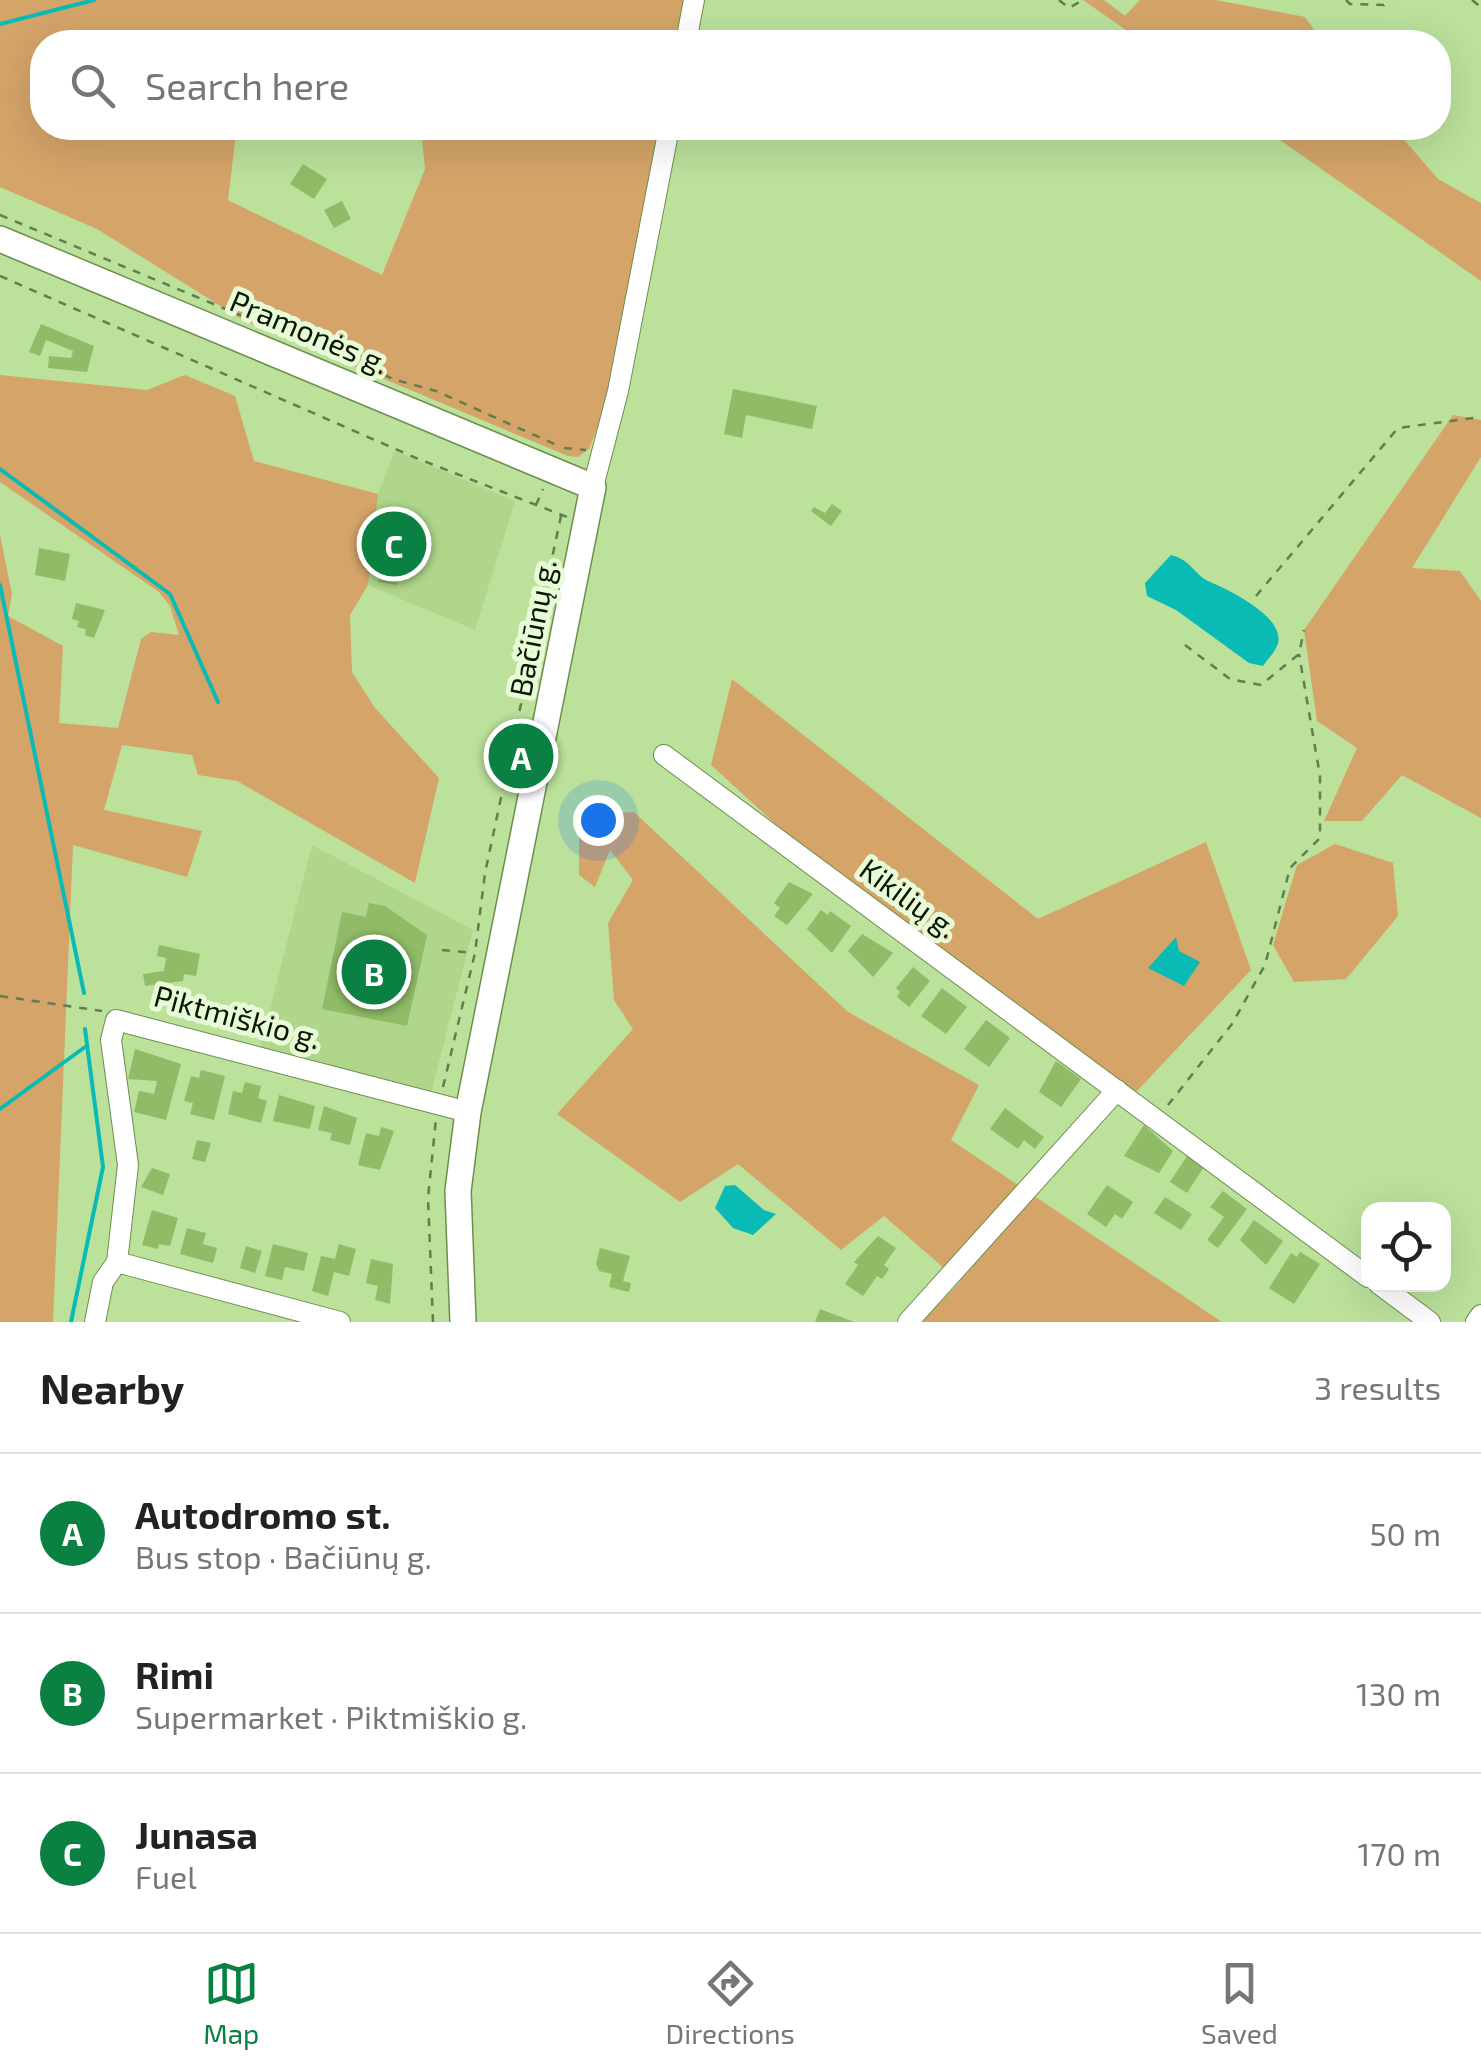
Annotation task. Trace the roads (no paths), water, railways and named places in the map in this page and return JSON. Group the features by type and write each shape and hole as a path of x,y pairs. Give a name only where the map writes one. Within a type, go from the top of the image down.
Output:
{"main road":[{"name":"Pramonės g.","path":"0,239 593,487"},
{"name":"Bačiūnų g.","path":"463,1322 458,1207 468,1112 593,487"}],"street":[{"path":"688,30 694,0"},
{"name":"Bačiūnų g.","path":"593,487 618,391 668,140"},
{"name":"Kikilių g.","path":"664,755 1361,1271"},
{"name":"Piktmiškio g.","path":"95,1322 103,1282 117,1262 128,1165 111,1040 116,1020 468,1112"},
{"path":"908,1322 1117,1090"},
{"path":"117,1262 340,1322"},
{"path":"1390,1292 1430,1322"},
{"path":"1476,1322 1481,1315"}],"water":[{"path":"1171,555 1254,606 1274,625 1277,646 1263,666 1249,663 1176,610 1147,596 1145,583"},
{"path":"1176,937 1179,951 1200,962 1184,986 1148,968"},
{"path":"735,1185 764,1210 776,1214 753,1235 733,1228 715,1208 725,1186"}],"waterway":[{"path":"0,24 94,0"},
{"path":"0,469 170,594 218,702"},
{"path":"0,585 84,993"},
{"path":"71,1322 103,1167 85,1029"},
{"path":"0,1109 85,1047"}],"place":[{"name":"Junasa","path":"394,544"},
{"name":"Autodromo st.","path":"521,756"},
{"name":"Rimi","path":"374,972"}]}
